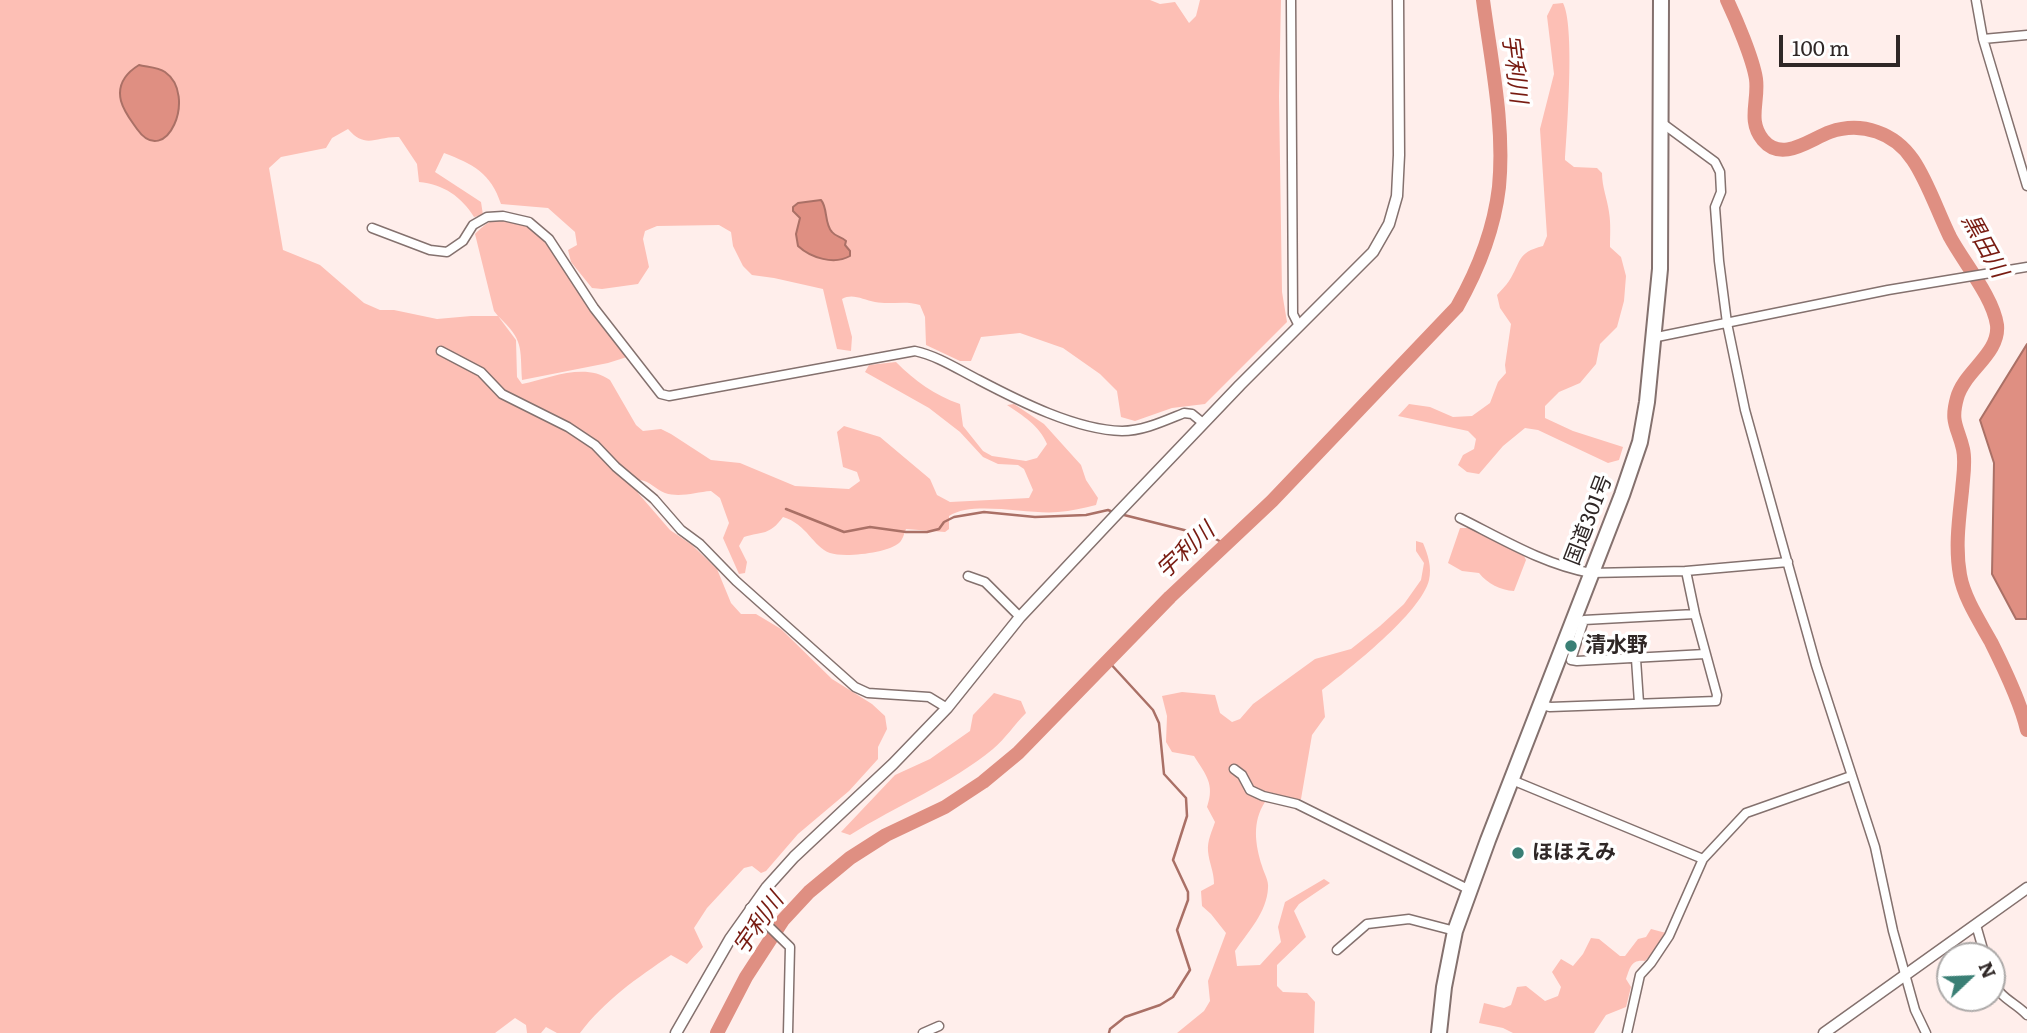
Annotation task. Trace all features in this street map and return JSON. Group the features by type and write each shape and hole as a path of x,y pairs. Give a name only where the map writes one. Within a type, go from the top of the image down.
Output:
{"highway":[{"name":"国道301号","path":"1439,1033 1444,987 1455,932 1640,442 1647,402 1660,269 1662,1"}],"street":[{"path":"1291,0 1293,314 1299,326"},
{"path":"676,1033 750,908 794,857 893,764 947,708 1020,617 1113,517 1373,251 1389,223 1397,196 1398,0"},
{"path":"1976,0 1983,38 2027,186"},
{"path":"1983,38 2027,35"},
{"path":"1662,123 1716,162 1720,172 1721,192 1715,207 1719,261 1727,323 1745,410 1816,665 1875,847 1893,931 1915,1010 1926,1033"},
{"path":"372,228 430,250 447,252 463,241 473,225 487,216 503,216 529,222 549,240 593,308 662,394 669,396 915,351 940,360 1025,403 1059,417 1098,427 1121,431 1137,429 1184,413 1192,414 1203,423"},
{"path":"1652,338 1965,276 2027,267"},
{"path":"441,351 481,372 502,394 568,427 595,445 660,505 681,530 700,544 736,581 855,687 868,693 929,697 947,708"},
{"path":"1460,518 1531,553 1591,573 1686,571 1788,562"},
{"path":"1542,705 1550,707 1716,701 1717,695 1686,571"},
{"path":"968,576 985,582 1020,617"},
{"path":"1695,614 1584,620 1572,660 1705,654"},
{"path":"1636,659 1639,703"},
{"path":"1234,769 1242,775 1250,790 1297,804 1470,890"},
{"path":"1627,1033 1640,975 1669,936 1703,859 1746,813 1851,776"},
{"path":"1512,780 1703,859"},
{"path":"1824,1033 2027,888"},
{"path":"750,908 789,945 791,955 788,1033"},
{"path":"1337,950 1367,924 1409,919 1455,932"},
{"path":"1976,925 1981,942"},
{"path":"2006,1000 2027,1016"},
{"path":"923,1033 939,1027"}],"shaded area":[{"path":"0,0 1150,0 1160,4 1175,2 1189,23 1196,16 1200,0 1281,0 1279,96 1282,292 1287,322 1205,404 1172,408 1135,421 1121,417 1117,391 1100,374 1063,348 1020,333 981,337 971,361 960,361 926,345 925,317 920,305 881,303 854,297 842,299 852,337 851,351 837,349 823,289 752,275 743,266 733,246 731,232 719,225 657,226 645,231 643,239 649,267 638,284 592,288 571,262 568,250 577,245 575,232 548,208 501,204 492,185 480,171 454,157 444,153 435,172 481,202 483,215 474,217 464,203 451,193 419,182 417,164 399,137 366,140 360,139 348,129 332,138 326,148 281,157 269,168 283,250 320,265 364,303 380,310 394,310 437,319 498,316 516,340 517,377 522,384 567,373 590,372 600,375 610,380 636,425 643,431 661,429 711,460 740,463 795,486 849,489 860,481 857,472 843,467 837,432 844,426 880,437 930,479 937,495 950,502 1029,498 1033,490 1024,469 1018,465 998,464 983,457 960,432 929,408 865,372 869,365 896,362 925,387 960,404 963,426 983,451 992,456 1026,461 1037,458 1047,444 1035,426 1007,405 1014,404 1044,424 1081,465 1086,480 1098,498 1096,505 1058,512 986,508 959,511 949,516 949,529 945,532 906,529 900,542 893,547 855,555 824,550 798,525 783,517 770,530 744,537 739,546 747,562 745,573 739,574 723,538 729,523 720,498 711,491 682,495 662,492 640,480 638,493 670,530 692,545 717,569 731,603 741,614 756,614 781,629 832,679 872,704 885,716 887,729 878,747 878,759 849,791 798,834 766,871 761,873 752,866 744,868 707,908 694,928 703,947 687,964 671,955 611,1000 580,1033 557,1033 546,1027 541,1033 527,1033 526,1025 515,1018 495,1033 0,1033"},
{"path":"1563,3 1569,33 1565,160 1574,167 1597,168 1602,173 1610,216 1610,247 1621,257 1626,276 1624,301 1617,327 1600,344 1596,364 1580,383 1559,392 1545,406 1545,418 1573,431 1623,447 1619,460 1608,463 1538,430 1525,428 1503,446 1479,474 1467,472 1458,465 1463,455 1474,449 1476,439 1468,431 1398,416 1409,404 1430,407 1453,417 1472,416 1490,403 1498,382 1506,373 1511,324 1500,308 1497,295 1508,283 1524,255 1543,246 1547,236 1540,129 1554,74 1547,16 1553,4"},
{"path":"139,65 165,72 174,83 179,96 174,124 167,135 158,141 148,139 137,129 121,101 120,90 124,80"},
{"path":"821,200 830,228 834,234 846,241 845,245 850,251 850,256 844,259 823,259 798,246 796,234 800,218 793,211 793,207 798,203"},
{"path":"508,219 522,222 535,230 546,242 627,357 522,380 519,345 494,311 475,234 490,222"},
{"path":"2027,344 2027,619 2016,619 1992,574 1994,463 1980,420"},
{"path":"1460,528 1469,528 1524,556 1526,560 1514,591 1495,586 1479,573 1462,571 1448,563"},
{"path":"1416,541 1423,543 1430,566 1429,580 1423,593 1399,624 1322,690 1325,717 1312,735 1301,799 1287,805 1265,802 1256,825 1256,841 1268,883 1267,897 1256,921 1235,951 1237,966 1260,965 1281,942 1278,927 1285,902 1324,879 1330,883 1299,904 1294,911 1306,937 1277,965 1277,986 1283,992 1307,993 1315,1002 1314,1033 1177,1033 1204,1011 1210,1001 1208,981 1226,933 1202,906 1201,891 1214,884 1208,851 1215,822 1207,807 1210,786 1194,756 1172,752 1166,742 1167,716 1162,696 1182,692 1215,695 1220,713 1232,722 1240,719 1253,704 1315,659 1351,649 1404,604 1421,580 1424,563 1416,551"},
{"path":"994,693 1021,701 1026,713 997,745 942,784 850,835 841,832 895,775 930,759 970,731 973,715"},
{"path":"1651,929 1666,933 1645,961 1637,961 1630,968 1626,979 1631,987 1626,1007 1606,1015 1594,1033 1513,1033 1479,1023 1484,1003 1504,1008 1511,1005 1517,987 1526,986 1545,1001 1558,996 1561,987 1552,972 1561,959 1573,966 1591,938 1599,939 1620,956 1625,956 1638,939 1646,937"}],"waterway":[{"name":"宇利川","path":"717,1033 746,977 783,920 809,892 850,858 886,835 945,807 983,782 1018,753 1170,597 1272,501 1457,307 1484,249 1499,187 1499,117 1483,0"},
{"name":"黒田川","path":"1727,0 1754,71 1757,87 1756,126 1763,140 1771,147 1787,149 1830,132 1854,128 1877,132 1897,143 1913,160 1950,237 1990,303 1997,325 1993,345 1961,388 1955,406 1955,419 1964,459 1958,554 1965,592 2007,674 2027,730"},
{"path":"786,509 844,532 870,527 927,532 939,529 944,522 954,517 984,512 1035,517 1086,515 1108,510 1113,512"},
{"path":"1120,514 1212,537 1225,544"},
{"path":"1108,661 1153,710 1159,723 1164,774 1186,798 1187,816 1173,860 1188,892 1188,900 1177,930 1190,970 1173,997 1160,1005 1125,1017 1110,1029 1109,1033"}],"place":[{"name":"清水野","path":"1571,646"},
{"name":"ほほえみ","path":"1518,853"}]}
